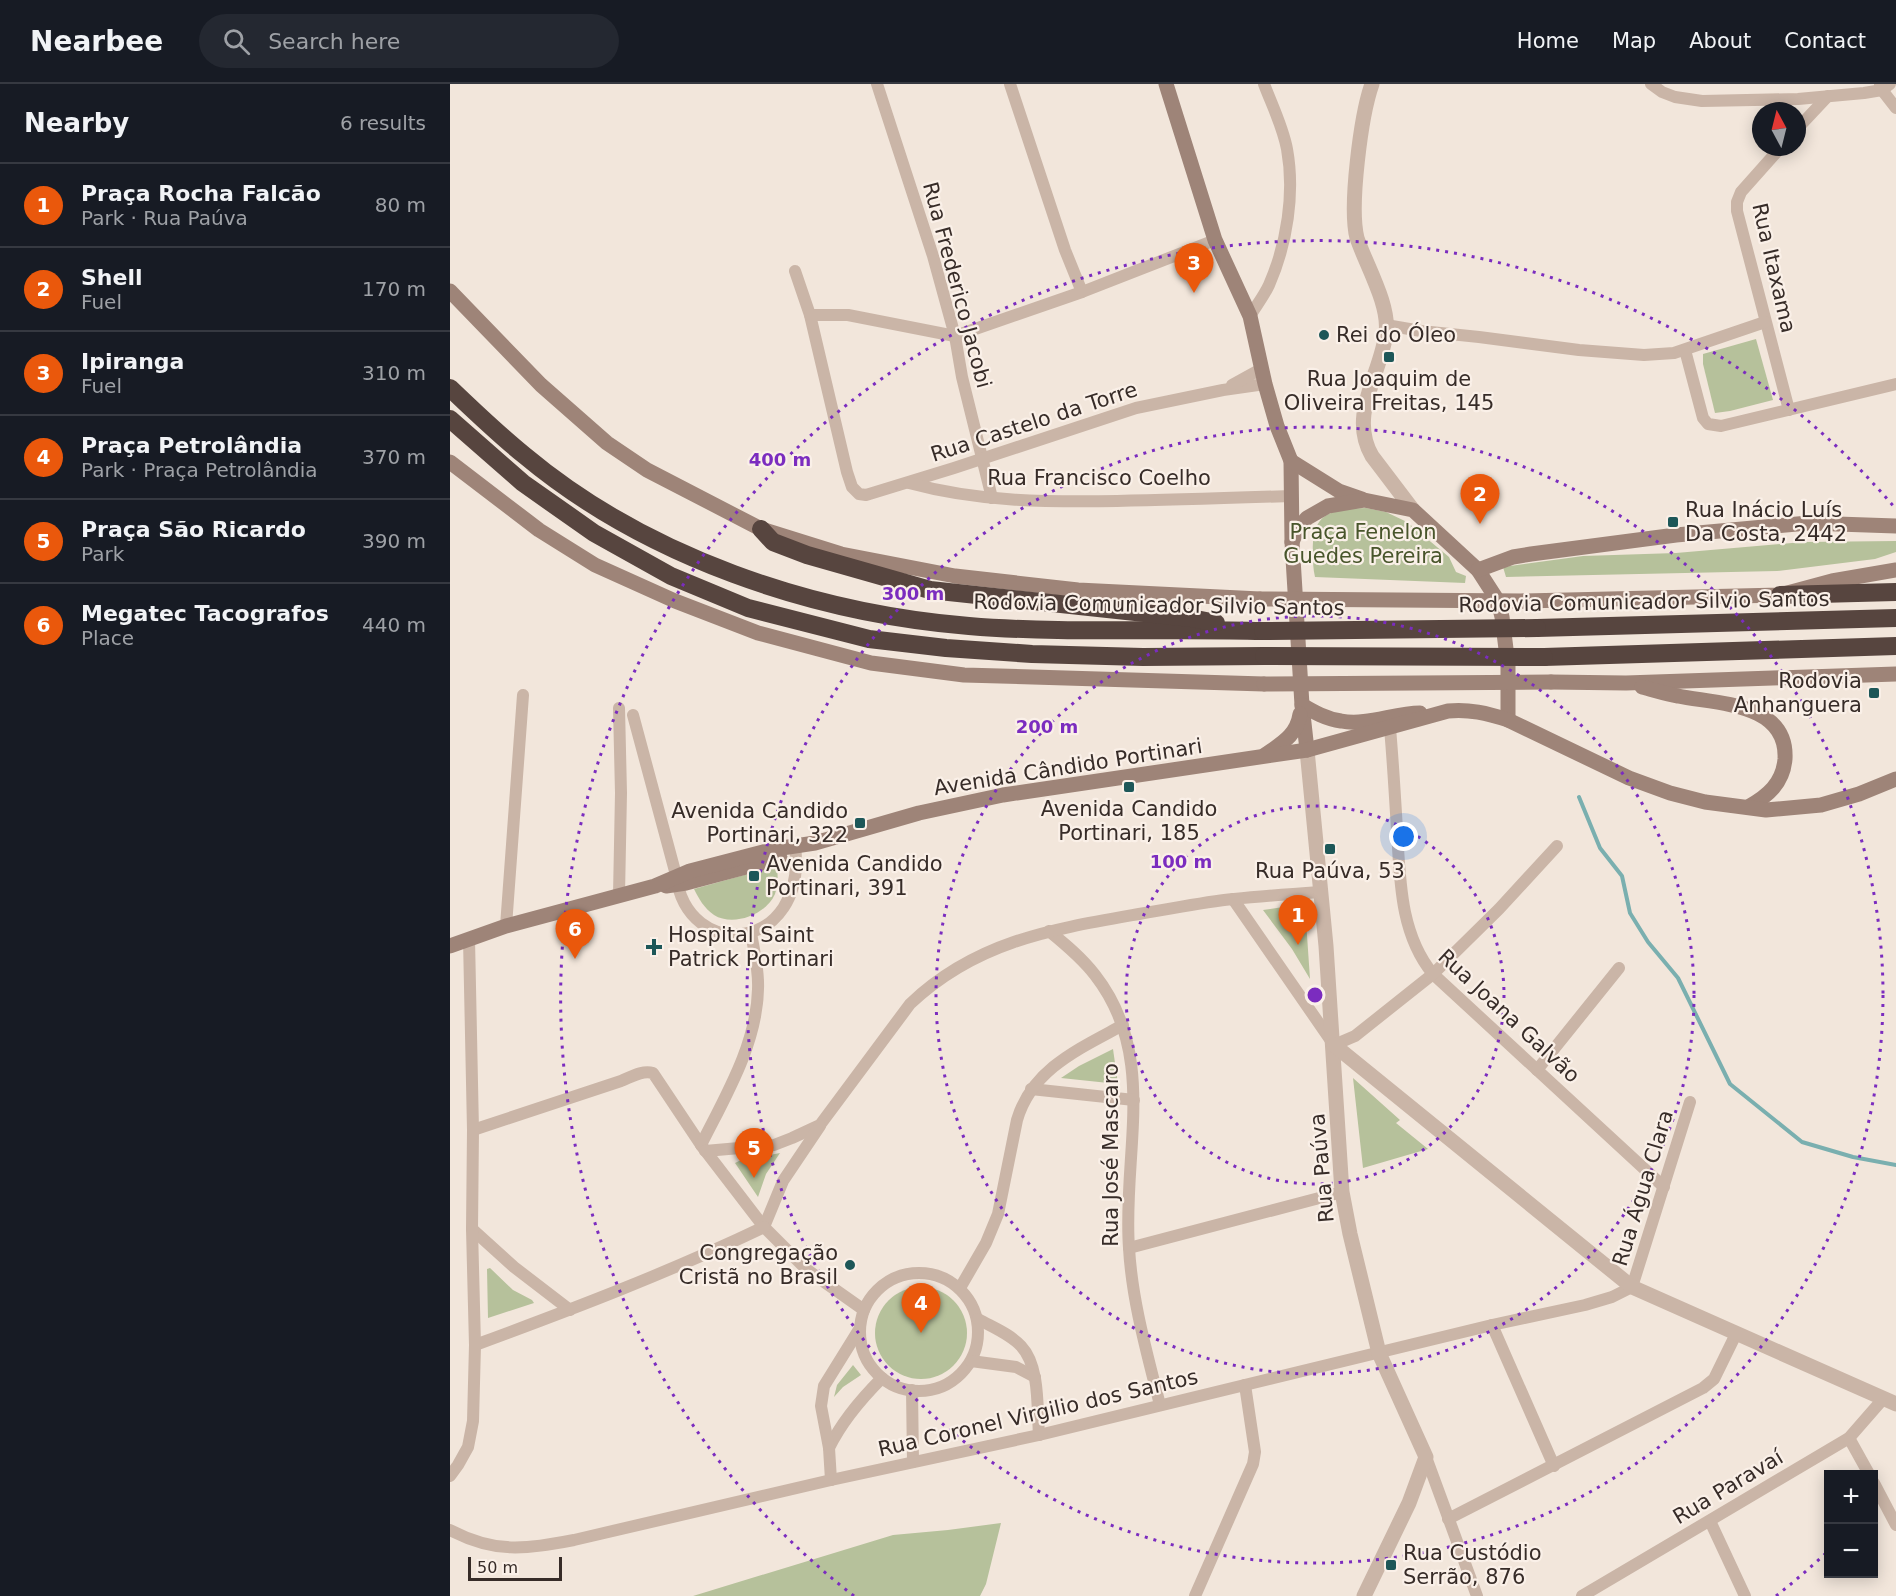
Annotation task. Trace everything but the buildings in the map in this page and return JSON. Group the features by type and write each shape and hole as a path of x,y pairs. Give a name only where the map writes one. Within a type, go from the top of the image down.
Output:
{"highway":[{"name":"Rodovia Comunicador Silvio Santos","path":"450,388 525,456 624,524 685,555 769,585 855,610 969,626 1147,631 1537,628 1896,618"},
{"path":"450,419 523,483 594,533 671,576 748,608 869,639 946,648 1143,657 1545,657 1896,646"},
{"path":"761,530 773,542 807,555 930,590 1191,618 1259,631"},
{"path":"1780,595 1896,592"}],"main road":[{"path":"1166,84 1215,240 1250,316 1263,377 1277,426 1291,461 1292,542 1307,750"},
{"path":"450,291 540,385 607,443 647,470 761,530 841,554 955,576 1078,590 1260,599 1524,601 1780,595 1832,581 1896,570"},
{"path":"1291,461 1339,491 1365,500 1413,510 1478,570 1498,601 1502,617 1508,665 1508,720"},
{"path":"450,462 539,530 596,565 675,601 758,633 871,663 964,675 1264,684 1626,683 1896,674"},
{"path":"1292,542 1298,528 1307,518 1328,506 1365,500"},
{"path":"1478,570 1513,557 1676,536 1808,523 1896,526"},
{"path":"1626,683 1676,696 1749,709 1771,722 1783,741 1784,768 1770,793 1748,807"},
{"name":"Avenida Cândido Portinari","path":"1260,758 1289,739 1296,730 1302,705 1319,715 1342,722 1358,722 1417,712 1468,710 1508,720 1629,778 1660,790 1704,802 1766,810 1821,805 1859,794 1896,779"},
{"name":"Avenida Cândido Portinari","path":"450,946 506,926 619,895 677,880 726,873 795,849 919,813 1003,795 1307,750 1436,713"}],"street":[{"name":"Rua Frederico Jacobi","path":"877,84 933,256 955,336 992,498"},
{"path":"1010,84 1065,250 1082,292"},
{"path":"1250,316 1270,283 1286,230 1290,190 1287,147 1263,84"},
{"path":"1372,84 1366,102 1357,171 1354,219 1386,325 1384,346 1364,410 1362,432 1366,447 1413,510"},
{"path":"1652,84 1662,92 1675,97 1702,101 1770,100 1826,90 1884,86 1896,108"},
{"path":"1806,117 1826,90"},
{"name":"Rua Itaxama","path":"1773,156 1741,192 1737,202 1741,227 1789,410"},
{"path":"795,271 810,315 848,315 955,336 1082,292 1215,240"},
{"name":"Rua Castelo da Torre","path":"810,315 847,472 852,487 857,493 866,495 1136,408 1223,390 1263,377"},
{"path":"1386,325 1598,352 1659,355 1685,350 1765,322"},
{"path":"1685,350 1703,418 1708,424 1721,426 1896,384"},
{"name":"Rua Francisco Coelho","path":"909,483 949,493 1026,501 1290,496"},
{"path":"506,926 523,694"},
{"path":"619,895 620,708"},
{"path":"633,715 683,903 706,926 734,934 751,933 776,918 786,905 794,883 795,849"},
{"name":"Rua Joana Galvão","path":"1390,728 1404,910 1422,960 1433,974 1664,1187"},
{"name":"Rua Paúva","path":"1307,750 1334,1046 1342,1192 1350,1234 1379,1353 1425,1457 1477,1596"},
{"path":"1334,1046 1355,1036 1433,974 1499,909 1557,846"},
{"path":"475,1345 570,1310 764,1227 783,1181 820,1125 910,1004 927,987 975,958 1021,938 1049,931 1233,899 1320,892"},
{"path":"1233,899 1334,1046 1632,1287 1890,1401"},
{"name":"Rua José Mascaro","path":"1049,931 1081,959 1106,992 1123,1025 1131,1059 1134,1100 1128,1223 1129,1248 1133,1287 1160,1405"},
{"path":"703,1148 734,1080 752,1030 759,986 751,933"},
{"path":"450,1476 463,1456 473,1421 475,1345 469,939"},
{"path":"1537,1070 1619,968"},
{"path":"960,1288 986,1243 998,1214 1021,1105 1031,1089 1054,1065 1123,1025"},
{"path":"473,1130 649,1072 657,1078 703,1148 764,1227 806,1269 864,1310"},
{"path":"1031,1089 1134,1100"},
{"name":"Rua Água Clara","path":"1632,1287 1690,1102"},
{"path":"703,1148 774,1145 820,1125"},
{"path":"1129,1248 1342,1192"},
{"path":"472,1230 514,1267 570,1310"},
{"path":"906,1274 935,1275 960,1288 971,1302 978,1318 978,1340 971,1361 960,1375 946,1385 929,1390 901,1388 882,1378 869,1364 862,1347 860,1328 864,1310 874,1293 888,1281 906,1274"},
{"name":"Rua Coronel Virgilio dos Santos","path":"450,1530 471,1541 497,1547 532,1548 574,1540 831,1480 1039,1435 1492,1325 1584,1305 1612,1297 1632,1287"},
{"path":"978,1318 1021,1345 1033,1365 1039,1435"},
{"path":"1492,1325 1554,1466"},
{"path":"831,1480 829,1448 821,1406 824,1386 860,1328"},
{"path":"1448,1519 1703,1388 1714,1379 1736,1334"},
{"path":"971,1361 1016,1367 1035,1377"},
{"path":"829,1448 837,1430 882,1378"},
{"path":"1195,1596 1253,1464 1254,1452 1245,1385"},
{"path":"912,1390 914,1462"},
{"name":"Rua Paravaí","path":"1582,1596 1849,1438 1890,1401"},
{"path":"1849,1438 1867,1470"},
{"path":"1364,1596 1409,1503 1425,1457"},
{"path":"1878,1491 1896,1525"},
{"path":"1710,1521 1745,1596"}],"green space":[{"path":"1756,339 1773,400 1715,413 1703,364 1703,354"},
{"name":"Praça Fenelon Guedes Pereira","path":"1366,508 1386,512 1407,522 1449,557 1456,572 1466,576 1465,583 1315,577 1313,540 1319,522 1333,512"},
{"path":"1896,541 1896,552 1875,559 1777,571 1506,577 1503,567 1583,556 1676,553 1803,542"},
{"path":"777,866 778,880 775,894 764,908 748,917 730,920 714,915 702,903 694,889"},
{"path":"1303,904 1305,906 1310,979 1292,949 1263,910"},
{"path":"1113,1049 1118,1084 1061,1078 1079,1066"},
{"path":"1353,1078 1400,1120 1396,1123 1428,1149 1363,1168"},
{"path":"780,1153 766,1174 758,1197 735,1163"},
{"path":"490,1268 513,1290 534,1303 488,1318 487,1269"},
{"path":"921,1287 947,1295 959,1307 967,1333 959,1359 947,1371 921,1379 895,1371 883,1359 875,1333 883,1307 895,1295"},
{"path":"853,1365 861,1375 843,1387 834,1397 837,1385"},
{"path":"1001,1523 986,1584 980,1596 693,1596 893,1535"}],"waterway":[{"path":"1579,797 1600,848 1622,876 1630,913 1648,942 1678,978 1730,1084 1802,1142 1853,1157 1896,1165"}],"place":[{"name":"Ipiranga","path":"1194,293"},
{"name":"Rei do Óleo","path":"1324,335"},
{"name":"Rua Joaquim de Oliveira Freitas, 145","path":"1389,357"},
{"name":"Rua Inácio Luís Da Costa, 2442","path":"1673,522"},
{"name":"Shell","path":"1480,524"},
{"name":"Rodovia Anhanguera","path":"1874,693"},
{"name":"Avenida Candido Portinari, 185","path":"1129,787"},
{"name":"Avenida Candido Portinari, 322","path":"860,823"},
{"name":"Rua Paúva, 53","path":"1330,849"},
{"name":"Avenida Candido Portinari, 391","path":"754,876"},
{"name":"Praça Rocha Falcão","path":"1298,945"},
{"name":"Hospital Saint Patrick Portinari","path":"654,947"},
{"name":"Megatec Tacografos","path":"575,959"},
{"name":"Praça São Ricardo","path":"754,1178"},
{"name":"Congregação Cristã no Brasil","path":"850,1265"},
{"name":"Praça Petrolândia","path":"921,1333"},
{"name":"Rua Custódio Serrão, 876","path":"1391,1565"}]}
